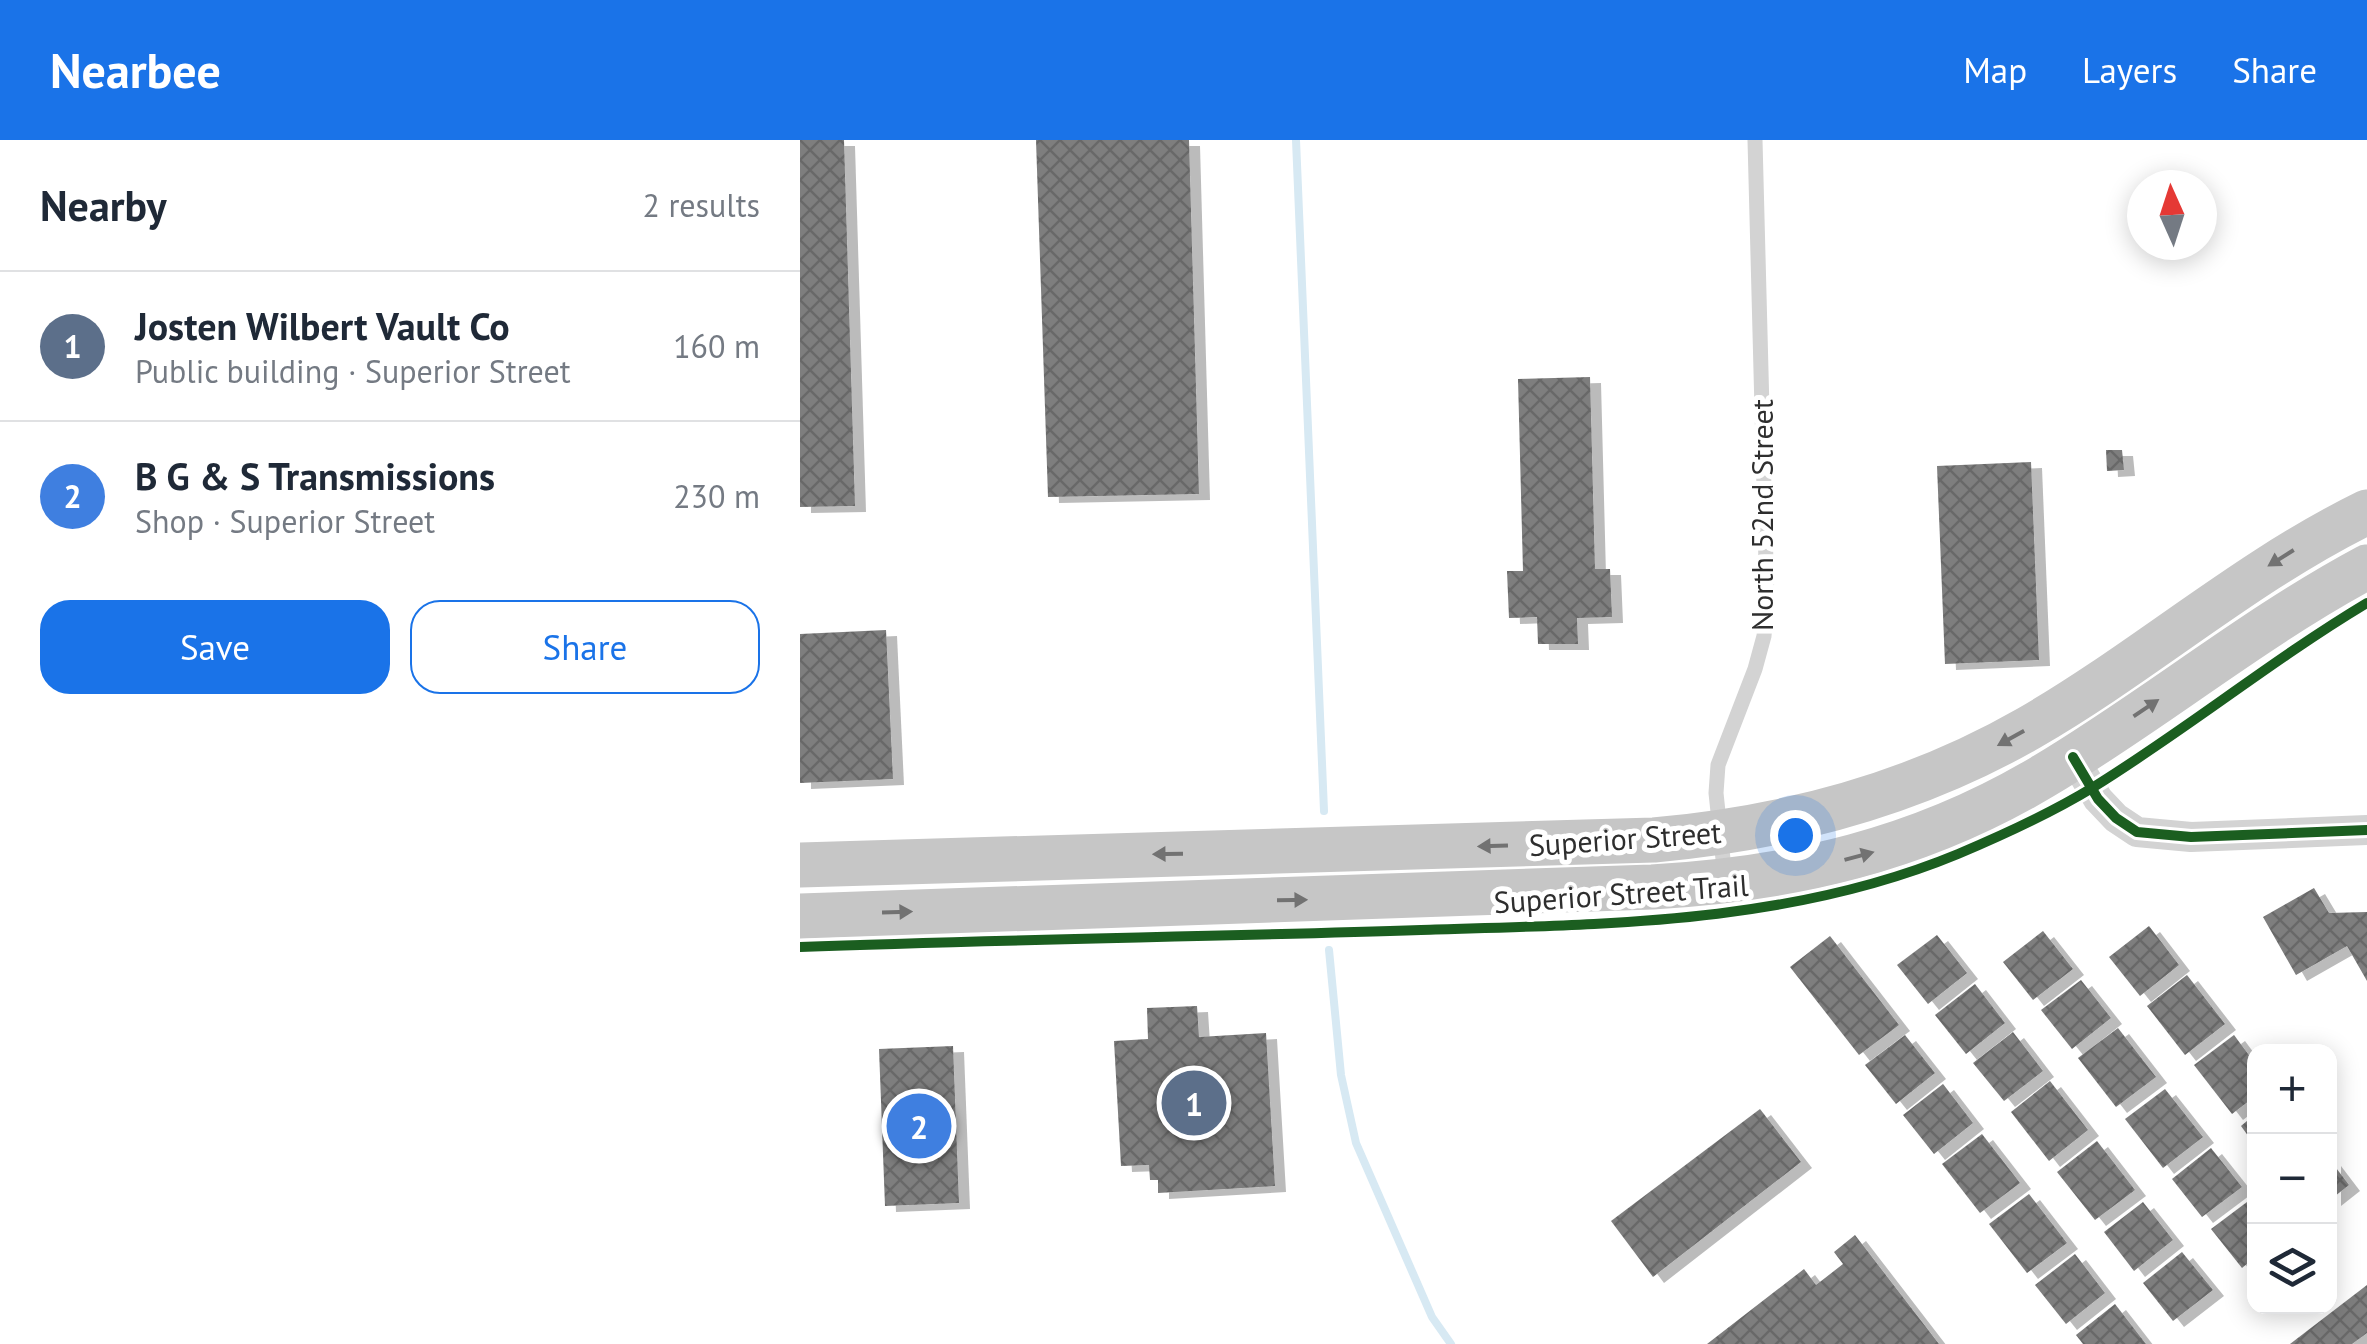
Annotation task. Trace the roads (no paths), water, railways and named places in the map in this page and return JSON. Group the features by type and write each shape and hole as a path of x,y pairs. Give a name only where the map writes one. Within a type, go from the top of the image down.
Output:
{"main road":[{"name":"Superior Street","path":"800,865 1654,840 1786,823 1900,790 1994,747 2056,711 2282,557 2367,512"},
{"name":"Superior Street","path":"800,916 1423,896 1726,882 1805,870 1880,850 1943,826 2040,778 2300,604 2367,566"}],"street":[{"path":"2073,757 2098,799 2137,832 2190,836 2367,830"}],"lane":[{"name":"North 52nd Street","path":"1726,882 1716,793 1718,764 1756,669 1767,602 1755,140"}],"waterway":[{"path":"1296,140 1324,811"},
{"path":"1329,950 1341,1075 1356,1143 1432,1317 1451,1344"}],"place":[{"name":"Josten Wilbert Vault Co","path":"1194,1103"},
{"name":"B G & S Transmissions","path":"919,1126"}]}
